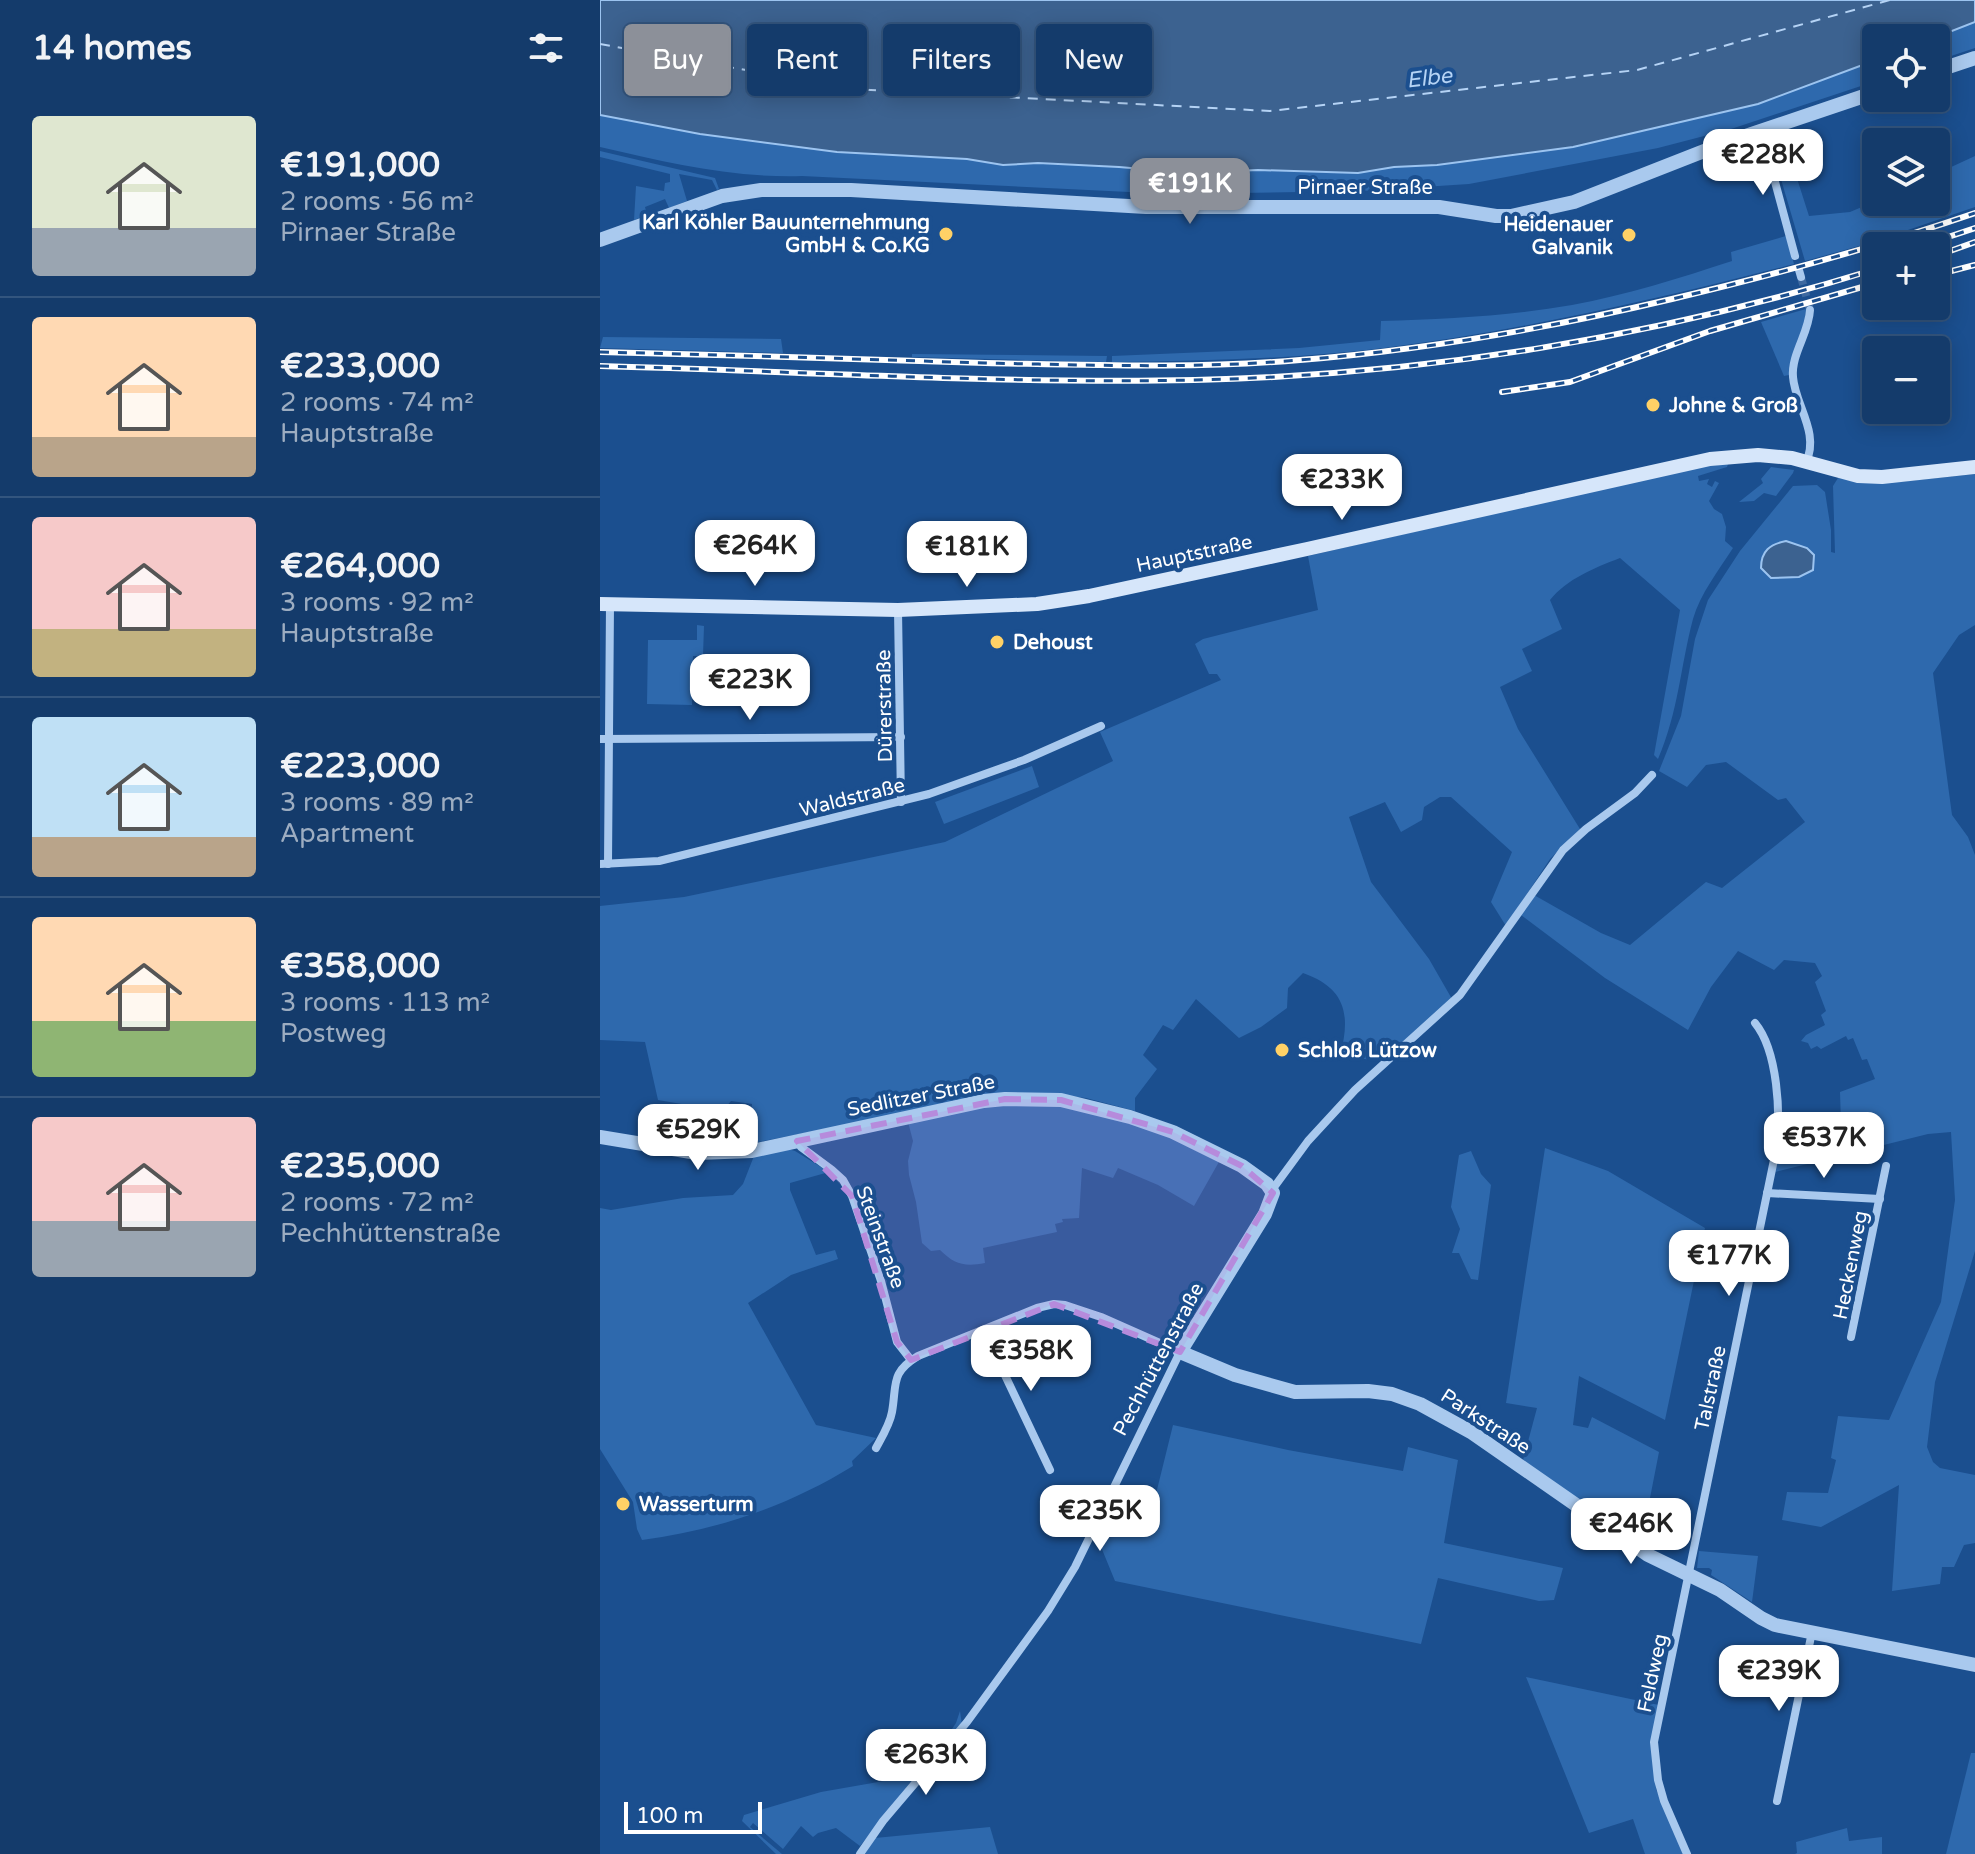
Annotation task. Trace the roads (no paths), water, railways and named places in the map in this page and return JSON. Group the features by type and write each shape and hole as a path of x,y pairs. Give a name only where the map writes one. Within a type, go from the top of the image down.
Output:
{"main road":[{"name":"Hauptstraße","path":"605,604 898,610 1022,605 1089,596 1710,459 1758,455 1806,462 1858,476 1882,477 1975,467"}],"street":[{"path":"1950,66 1975,58"},
{"name":"Pirnaer Straße","path":"600,240 722,196 761,190 851,190 1146,207 1439,207 1511,216 1574,202 1761,130 1862,97"},
{"path":"1761,130 1795,256"},
{"path":"1806,462 1811,441 1793,375 1795,361 1807,332 1810,310"},
{"path":"604,864 605,604"},
{"name":"Dürerstraße","path":"898,610 901,802"},
{"name":"Waldstraße","path":"604,864 659,861 901,802 1024,760 1101,726"},
{"path":"604,739 901,737"},
{"name":"Pechhüttenstraße","path":"860,1854 883,1821 967,1722 1048,1611 1075,1567 1180,1352 1265,1214 1272,1193 1308,1141 1347,1099 1460,995 1563,850 1635,793 1652,775"},
{"name":"Talstraße","path":"1689,1574 1776,1150 1778,1106 1769,1054 1761,1030 1755,1023"},
{"name":"Sedlitzer Straße","path":"600,1137 697,1153 752,1151 984,1101 1061,1100 1117,1113 1173,1132 1242,1166 1272,1193"},
{"name":"Steinstraße","path":"797,1141 843,1180 852,1196 881,1281 897,1342 911,1360"},
{"name":"Heckenweg","path":"1851,1337 1886,1166"},
{"name":"Heckenweg","path":"1767,1193 1880,1199"},
{"name":"Parkstraße","path":"911,1360 1037,1308 1065,1305 1101,1317 1235,1375 1295,1392 1368,1391 1392,1394 1420,1404 1471,1432 1648,1555 1720,1590 1775,1625 1975,1665"},
{"path":"984,1331 1050,1470"},
{"path":"876,1448 892,1415 898,1371 911,1360"},
{"name":"Feldweg","path":"1687,1854 1664,1801 1654,1742 1689,1574"},
{"path":"1777,1801 1812,1632"}],"water":[{"name":"Elbe","path":"600,0 1975,0 1975,22 1950,32 1950,24 1862,24 1862,65 1758,104 1573,147 1358,173 1258,170 1189,173 1038,163 1003,165 967,159 837,152 700,134 600,115"},
{"path":"1786,541 1807,548 1814,555 1813,570 1799,577 1771,578 1761,568 1763,557 1771,546"}],"tunnel":[{"path":"1801,277 1810,310"}],"railway":[{"path":"600,352 1142,366 1221,365 1347,356 1487,337 1626,310 1825,260 1975,213"},
{"path":"1950,236 1975,228"},
{"path":"1950,251 1975,242"},
{"path":"1950,271 1975,265"},
{"path":"600,366 972,379 1121,381 1281,377 1454,361 1625,333 1710,314 1862,273"},
{"path":"1502,392 1570,382 1710,331 1862,287"}],"place":[{"name":"Karl Köhler Bauunternehmung GmbH & Co.KG","path":"946,234"},
{"name":"Heidenauer Galvanik","path":"1629,235"},
{"name":"Johne & Groß","path":"1653,405"},
{"name":"Dehoust","path":"997,642"},
{"name":"Schloß Lützow","path":"1282,1050"},
{"name":"Wasserturm","path":"623,1504"}]}
